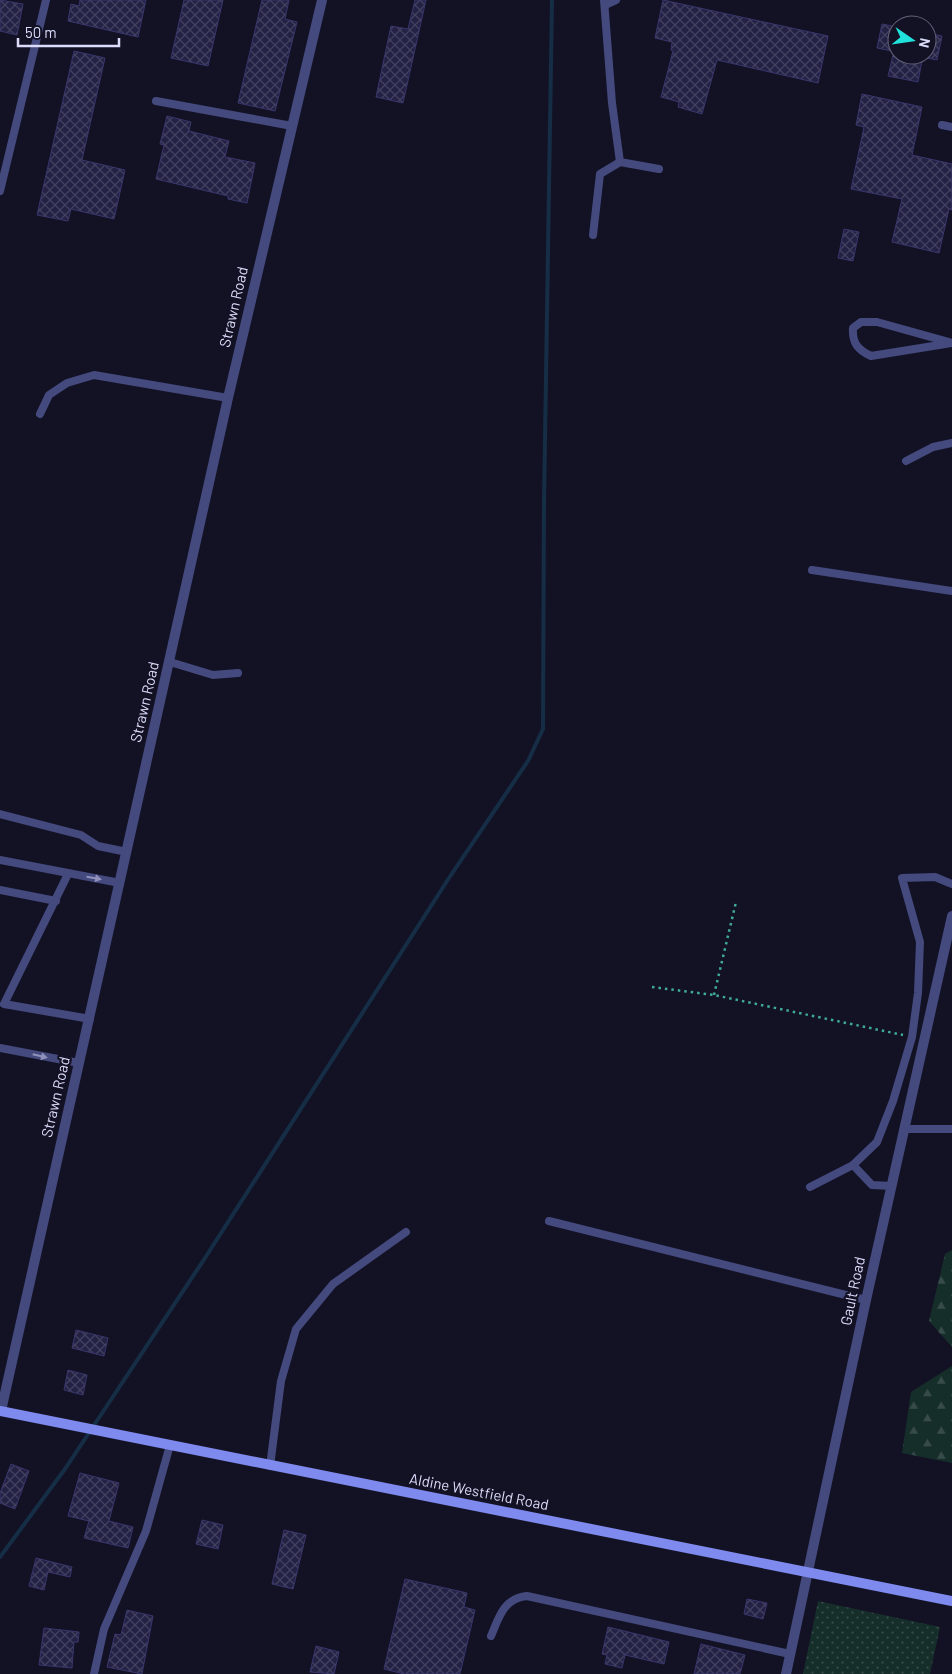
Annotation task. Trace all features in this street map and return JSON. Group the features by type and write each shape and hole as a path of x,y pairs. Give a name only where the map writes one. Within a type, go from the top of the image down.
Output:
{"main road":[{"name":"Aldine Westfield Road","path":"0,1411 808,1573 952,1600"}],"street":[{"name":"Strawn Road","path":"0,1411 90,1019 228,398 322,0"},
{"name":"Gault Road","path":"786,1674 904,1129 950,936 952,916"}],"lane":[{"path":"0,191 46,0"},
{"path":"616,0 605,2 612,103 620,162"},
{"path":"156,101 292,126"},
{"path":"942,125 952,128"},
{"path":"593,236 600,174 620,162 660,169"},
{"path":"861,322 876,322 952,343 872,356 860,351 852,340 853,328 861,322"},
{"path":"40,414 49,395 67,383 94,374 228,398"},
{"path":"906,461 933,447 952,443"},
{"path":"812,570 952,591"},
{"path":"170,662 213,675 238,674"},
{"path":"0,814 81,834 98,846 127,852"},
{"path":"0,860 120,883"},
{"path":"0,1012 2,1004 56,902 68,874"},
{"path":"810,1187 853,1165 877,1142 893,1101 912,1037 918,993 920,942 902,878 935,877 952,884"},
{"path":"0,890 56,902"},
{"path":"2,1004 90,1019"},
{"path":"0,1048 79,1063"},
{"path":"904,1129 926,1131 952,1129"},
{"path":"853,1165 872,1185 892,1186"},
{"path":"550,1221 866,1300"},
{"path":"270,1466 281,1382 296,1329 333,1284 406,1232"},
{"path":"94,1674 104,1629 146,1531 170,1445"},
{"path":"491,1636 502,1610 520,1597 528,1596 790,1654"}],"path":[{"path":"714,995 736,902"},
{"path":"652,987 714,995 912,1037"}],"green space":[{"path":"952,1250 952,1347 929,1321 945,1254"},
{"path":"952,1366 952,1463 902,1453 911,1392"},
{"path":"818,1601 940,1627 930,1674 803,1674"}],"building":[{"path":"0,0 23,4 17,35 0,31"},
{"path":"80,0 146,0 138,37 68,21 71,4 79,6"},
{"path":"184,0 223,0 208,66 171,58"},
{"path":"262,0 289,0 285,19 297,22 275,111 238,103"},
{"path":"415,0 426,0 403,103 376,97 391,26 408,29"},
{"path":"663,0 828,36 818,83 717,60 702,114 678,107 679,102 661,97 673,51 671,50 672,42 655,38"},
{"path":"882,24 887,25 887,50 877,48"},
{"path":"937,35 942,36 937,60"},
{"path":"74,51 105,58 82,160 125,170 114,219 71,209 68,221 37,215"},
{"path":"891,65 921,65 918,82 888,76"},
{"path":"862,94 922,107 912,155 952,164 952,210 949,209 939,253 892,242 902,199 851,189 864,127 856,125"},
{"path":"167,116 191,122 189,131 229,141 225,157 255,163 247,203 228,199 228,196 156,179 164,145 160,144"},
{"path":"844,229 859,232 853,261 838,258"},
{"path":"76,1330 108,1338 104,1356 72,1348"},
{"path":"68,1370 87,1375 83,1395 64,1390"},
{"path":"11,1464 29,1471 15,1509 0,1503 0,1493"},
{"path":"80,1473 119,1483 109,1521 133,1527 128,1548 84,1538 89,1521 68,1516"},
{"path":"202,1520 223,1525 218,1549 196,1544"},
{"path":"284,1530 306,1535 293,1589 272,1584"},
{"path":"36,1558 72,1567 70,1577 48,1572 44,1590 29,1586"},
{"path":"405,1579 467,1593 464,1607 475,1610 460,1674 404,1674 384,1669"},
{"path":"747,1599 767,1603 763,1619 744,1614"},
{"path":"127,1610 153,1616 142,1674 107,1667 115,1634 121,1635"},
{"path":"608,1627 669,1642 664,1664 625,1655 622,1668 605,1664 607,1655 602,1654"},
{"path":"44,1628 79,1632 78,1642 74,1642 72,1668 39,1665"},
{"path":"701,1644 745,1655 740,1674 694,1674"},
{"path":"316,1646 339,1652 334,1674 310,1672"}],"waterway":[{"path":"0,1557 65,1469 205,1258 449,878 528,761 543,729 544,502 552,0"}]}
